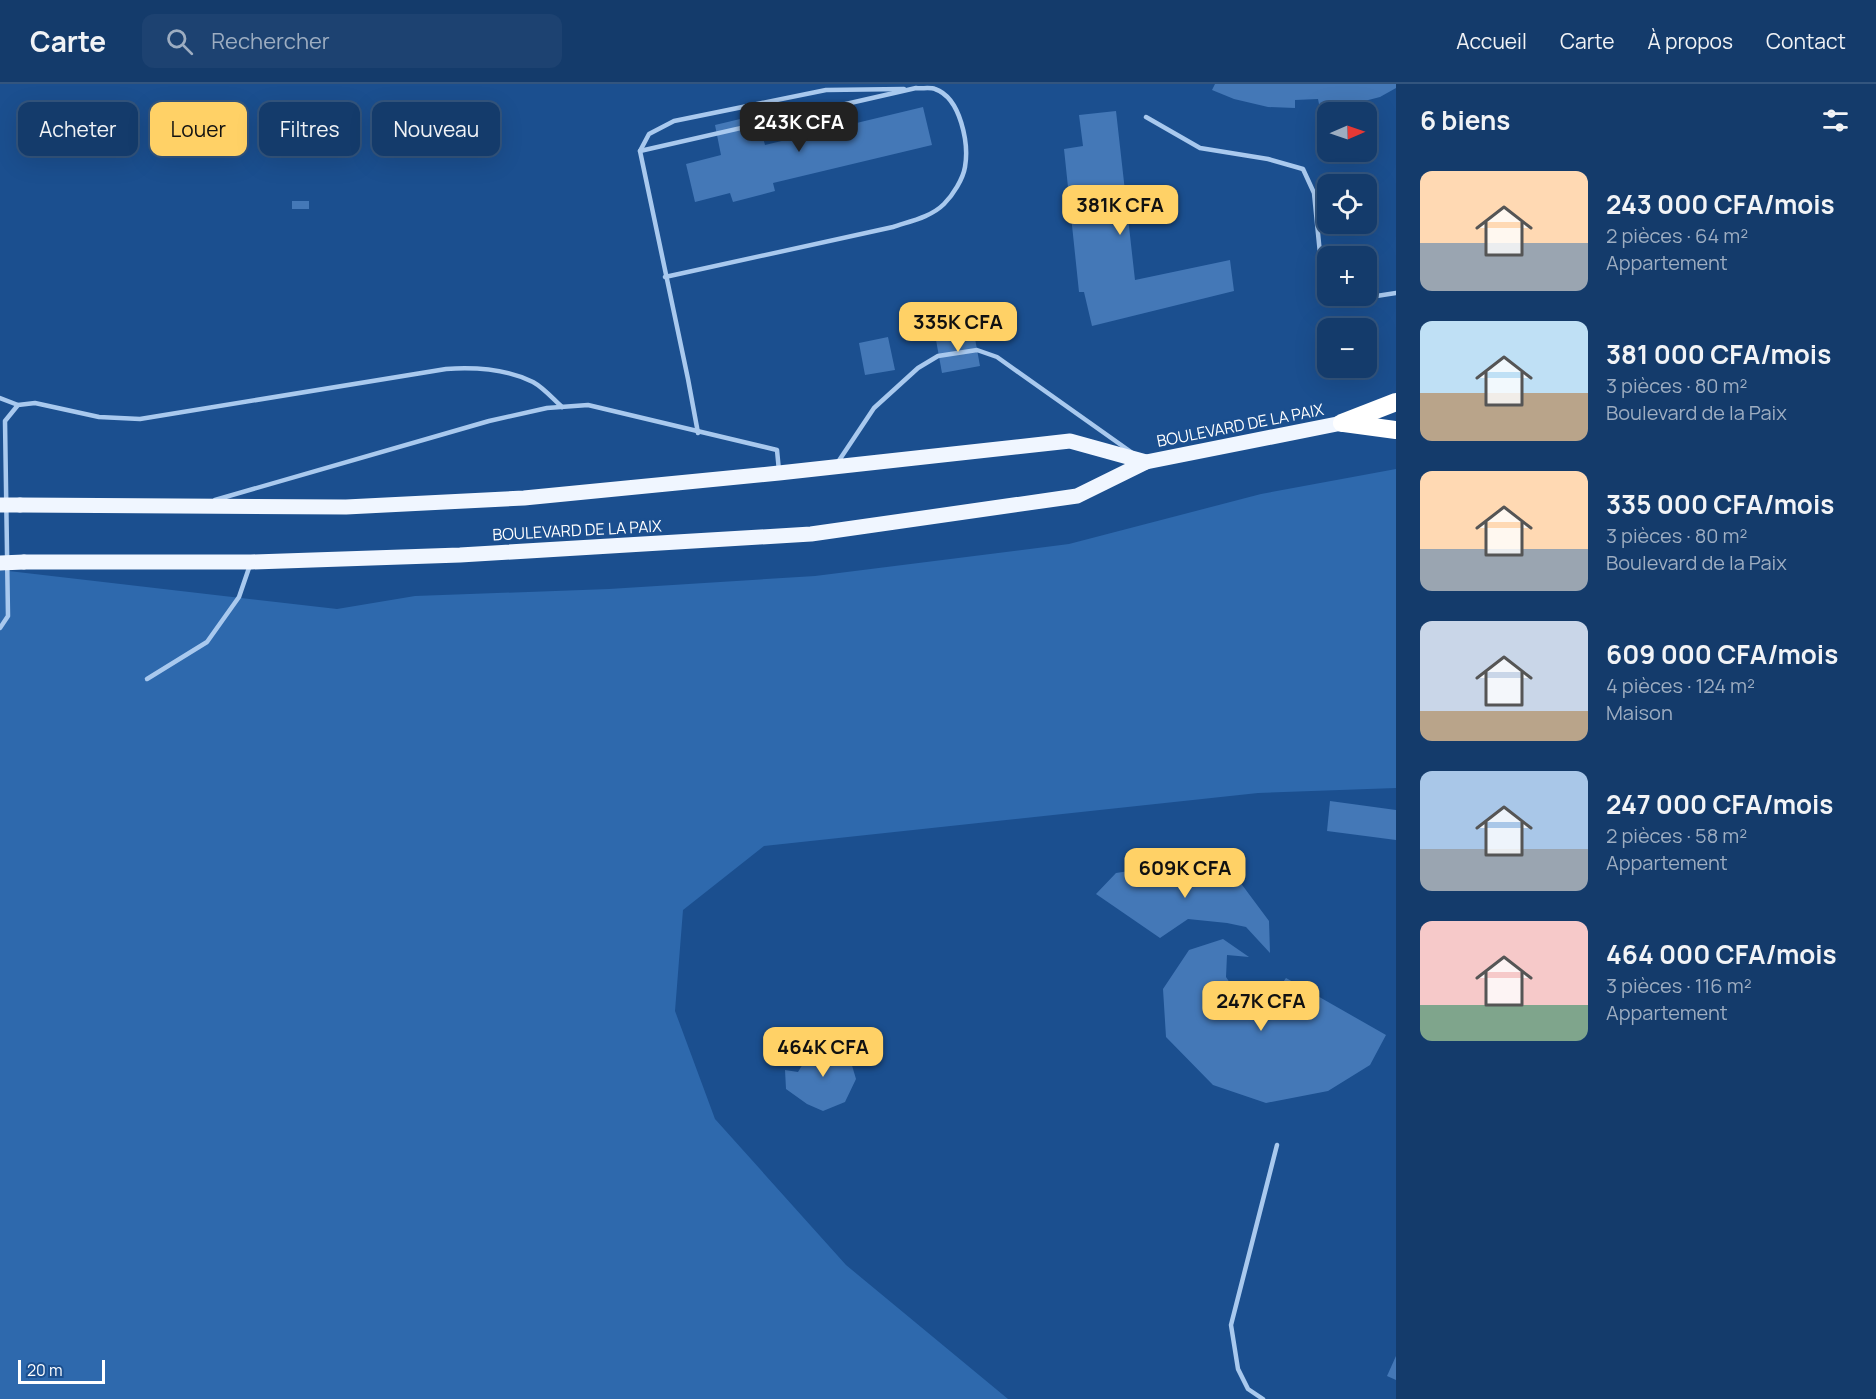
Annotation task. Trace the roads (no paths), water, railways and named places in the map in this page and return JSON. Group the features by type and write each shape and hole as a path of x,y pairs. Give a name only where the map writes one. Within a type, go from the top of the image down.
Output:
{"highway":[{"path":"1342,423 1396,402"},
{"path":"1342,423 1396,410"},
{"path":"1342,423 1396,430"}],"main road":[{"name":"BOULEVARD DE LA PAIX","path":"0,563 251,562 460,555 811,534 1077,496 1146,462 1342,423"},
{"name":"BOULEVARD DE LA PAIX","path":"0,505 346,507 512,499 1070,441 1146,462"}],"lane":[{"path":"640,151 916,88"},
{"path":"665,277 924,217 944,204 957,188 965,168 965,141 960,117 950,101 935,89 826,90 674,121 649,134 640,151 665,277 698,432"},
{"path":"1146,117 1200,148 1268,159 1303,169 1314,193 1325,304 1396,293"},
{"path":"834,467 874,408 918,368 938,356 977,350 997,357 1146,462"},
{"path":"0,398 18,405 35,403 99,417 140,419 446,369 474,367 500,371 534,383 562,407"},
{"path":"0,628 8,615 5,421 18,405"},
{"path":"192,506 489,421 547,408 588,405 777,450 779,473"},
{"path":"147,679 207,642 239,597 251,562"},
{"path":"1263,1399 1248,1389 1238,1369 1231,1325 1277,1145"}]}
